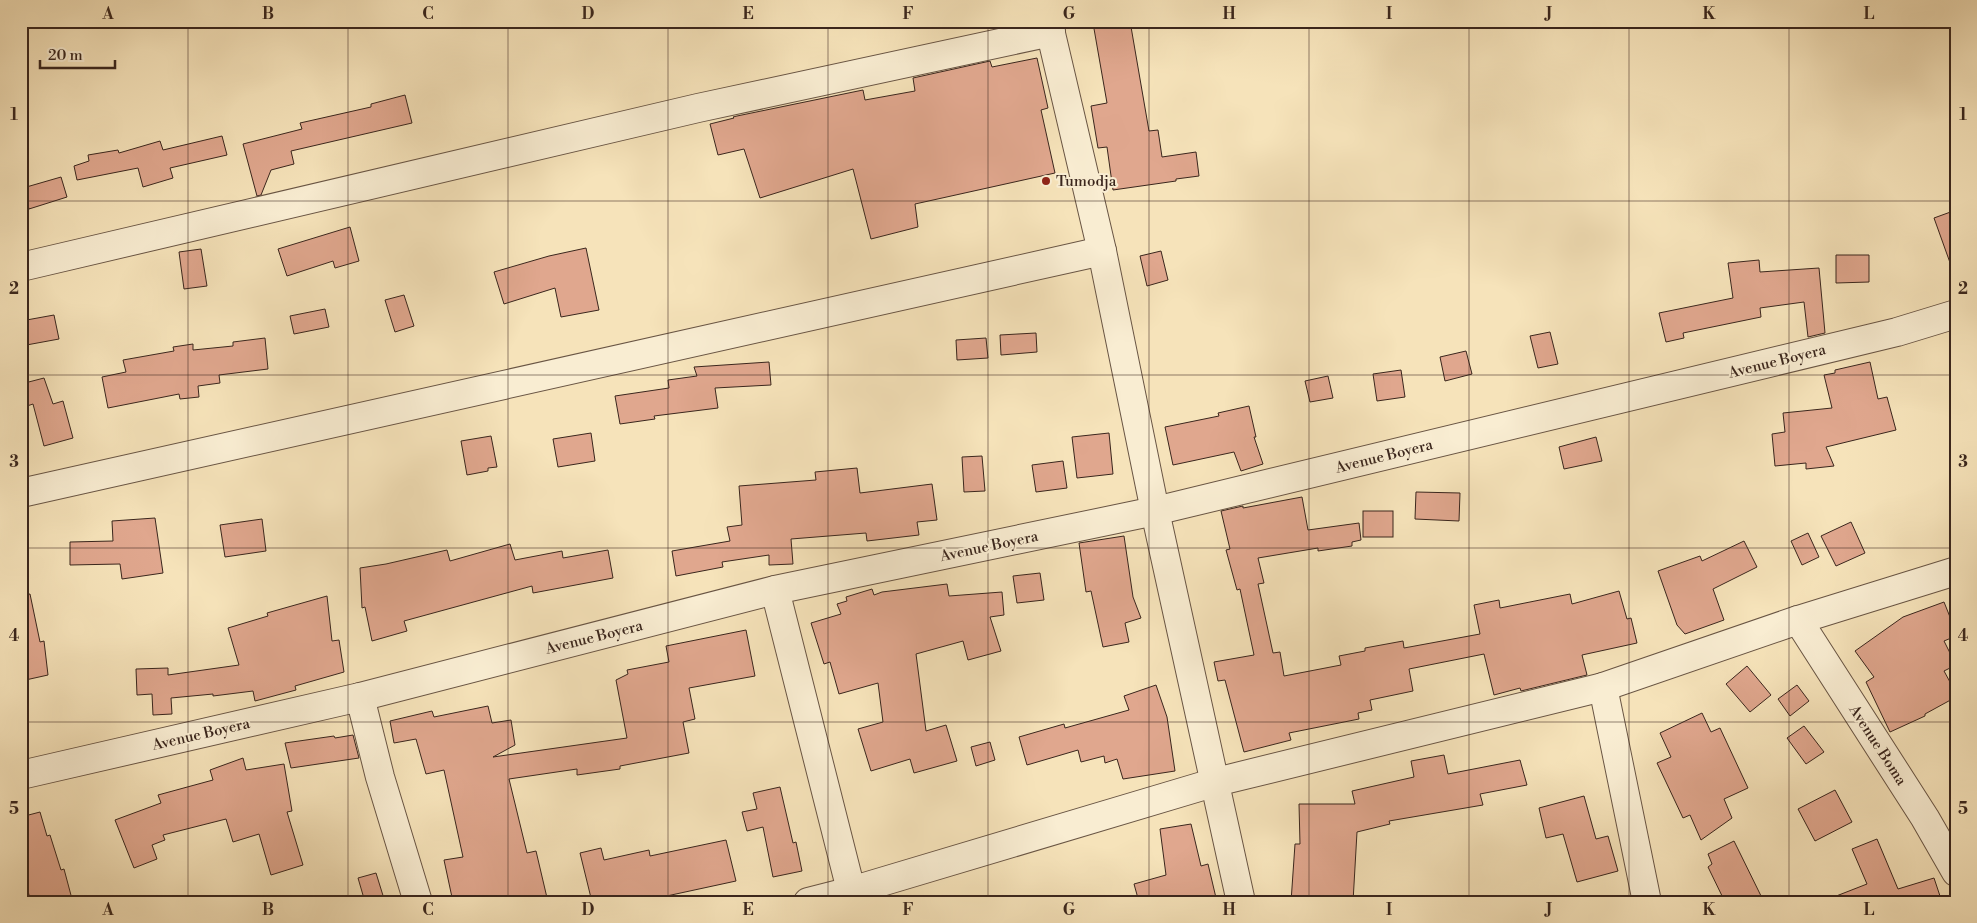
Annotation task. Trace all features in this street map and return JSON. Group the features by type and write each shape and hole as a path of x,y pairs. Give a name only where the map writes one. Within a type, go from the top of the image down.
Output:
{"street":[{"path":"21,267 1050,26 1102,251 1155,511 1241,902"},
{"path":"21,493 1102,251"},
{"name":"Avenue Boyera","path":"21,775 360,697 775,590 1155,511 1887,334 1956,314"},
{"path":"808,902 853,896 1216,782 1603,688 1798,620 1956,572"},
{"path":"775,590 853,896"},
{"name":"Avenue Boma","path":"1798,620 1925,818 1956,872"},
{"path":"1603,688 1647,902"},
{"path":"360,697 380,778 418,902"}],"building":[{"path":"1130,21 1149,131 1158,130 1162,157 1196,152 1199,176 1113,190 1107,147 1098,148 1091,106 1107,103 1093,23"},
{"path":"1037,58 1048,108 1041,110 1055,173 915,204 918,227 871,239 853,169 760,198 744,149 718,155 710,124 737,116 863,90 865,100 915,91 913,78 990,61 992,67"},
{"path":"405,95 412,123 291,151 294,164 271,170 261,195 257,196 243,144 302,129 300,123 371,107 371,104"},
{"path":"222,136 227,155 170,168 173,178 143,187 138,168 77,180 74,166 89,161 88,155 118,150 119,153 160,141 163,150"},
{"path":"61,177 67,197 29,209 23,188"},
{"path":"1956,210 1956,270 1953,271 1934,218"},
{"path":"350,227 359,261 335,268 333,261 287,276 278,249"},
{"path":"586,248 599,310 561,317 555,288 504,304 494,272 549,256"},
{"path":"201,249 207,286 184,289 179,252"},
{"path":"1161,251 1168,280 1147,286 1140,256"},
{"path":"1836,255 1869,255 1869,282 1836,283"},
{"path":"1759,260 1760,272 1819,268 1825,333 1808,337 1804,302 1760,308 1761,317 1683,333 1684,338 1666,342 1659,313 1733,298 1728,263"},
{"path":"404,295 414,326 395,332 385,300"},
{"path":"325,309 329,327 294,334 290,316"},
{"path":"54,315 59,339 21,346 21,321"},
{"path":"1550,332 1558,364 1538,368 1530,336"},
{"path":"1036,333 1037,352 1001,355 1000,335"},
{"path":"265,338 268,369 219,375 220,383 198,386 199,397 180,399 179,394 108,408 102,377 126,372 123,360 174,351 173,347 193,344 193,350 233,346 233,342"},
{"path":"986,338 988,358 957,360 956,340"},
{"path":"1466,351 1472,374 1445,381 1440,357"},
{"path":"769,362 771,385 715,388 718,408 654,416 655,419 620,424 615,396 669,388 668,380 697,376 694,367"},
{"path":"1870,362 1878,399 1887,397 1896,430 1826,447 1834,466 1806,469 1806,463 1775,466 1772,434 1785,432 1783,413 1832,408 1824,375 1835,373 1835,370"},
{"path":"1401,370 1405,397 1377,401 1373,374"},
{"path":"1328,376 1333,398 1310,402 1305,381"},
{"path":"44,378 53,404 63,401 73,438 44,446 33,404 21,408 21,384"},
{"path":"1249,406 1256,437 1254,437 1263,464 1241,471 1234,452 1173,465 1165,427 1219,416 1218,413"},
{"path":"591,433 595,461 558,467 553,439"},
{"path":"1109,433 1113,474 1077,478 1072,437"},
{"path":"491,436 497,467 488,468 488,471 467,475 461,441"},
{"path":"1596,437 1602,461 1564,469 1559,447"},
{"path":"982,456 985,491 964,492 962,457"},
{"path":"1063,461 1067,488 1036,492 1032,465"},
{"path":"857,468 860,493 932,484 937,520 917,522 919,535 867,541 866,533 791,539 793,564 769,565 769,555 722,562 723,567 676,576 672,551 730,541 727,527 742,525 739,486 816,480 815,472"},
{"path":"1416,492 1460,493 1459,521 1415,519"},
{"path":"1302,497 1308,530 1359,523 1361,540 1352,542 1352,546 1318,551 1318,548 1258,558 1264,583 1258,584 1273,653 1280,652 1284,676 1341,665 1339,656 1365,651 1365,648 1403,641 1404,648 1480,634 1474,605 1499,600 1500,608 1570,594 1572,604 1619,591 1627,619 1631,618 1637,643 1582,655 1587,675 1521,691 1520,688 1494,695 1484,654 1409,669 1413,691 1370,700 1372,710 1358,713 1359,719 1289,733 1291,740 1244,752 1225,680 1218,681 1214,662 1254,655 1240,589 1237,590 1226,550 1230,549 1221,511"},
{"path":"1363,511 1393,511 1393,537 1363,537"},
{"path":"155,518 163,573 122,579 120,564 70,565 70,542 113,541 112,521"},
{"path":"262,519 266,551 225,557 220,525"},
{"path":"1851,522 1865,553 1836,566 1821,536"},
{"path":"1808,533 1819,557 1802,565 1791,541"},
{"path":"1124,536 1133,597 1141,618 1125,623 1129,642 1103,647 1091,591 1086,592 1079,543"},
{"path":"1744,541 1757,567 1713,589 1724,620 1685,634 1677,625 1658,571 1700,556 1702,561"},
{"path":"510,544 515,560 562,551 563,558 608,550 613,578 533,593 532,586 404,621 407,631 372,641 365,607 362,608 360,568 447,550 450,561"},
{"path":"1040,573 1044,600 1017,603 1013,576"},
{"path":"947,584 949,596 1002,592 1004,615 990,617 1001,651 968,660 963,641 916,654 926,731 946,725 957,761 914,773 910,759 871,771 858,729 883,722 878,683 839,694 830,662 824,664 811,623 841,614 837,604 847,601 846,597 872,589 874,595 882,592"},
{"path":"30,594 40,642 44,641 48,675 21,681 21,595"},
{"path":"327,596 332,641 339,640 344,672 295,686 296,690 255,701 253,691 213,696 213,694 171,698 172,714 153,715 152,694 137,695 136,669 168,668 168,675 239,665 228,628 268,616 267,613"},
{"path":"1944,602 1956,636 1944,641 1956,665 1944,671 1956,693 1956,697 1925,714 1925,716 1890,732 1866,682 1874,677 1855,651 1903,617"},
{"path":"746,630 755,676 689,688 695,719 683,722 689,753 620,766 620,769 577,775 577,769 509,779 527,853 536,851 548,902 453,902 444,860 463,857 444,770 426,774 416,739 394,743 390,721 432,711 434,717 488,706 492,723 511,720 515,745 493,757 627,738 616,680 628,674 627,670 669,662 666,646"},
{"path":"1747,666 1771,695 1750,712 1726,684"},
{"path":"1156,685 1167,717 1175,771 1123,779 1117,759 1105,763 1104,756 1081,762 1078,750 1027,765 1019,737 1064,724 1065,728 1129,710 1124,696"},
{"path":"1797,685 1809,701 1790,716 1778,699"},
{"path":"1702,713 1711,732 1720,728 1748,788 1724,799 1732,818 1701,840 1690,815 1683,818 1657,763 1671,757 1660,733"},
{"path":"1804,726 1824,752 1806,764 1787,738"},
{"path":"353,735 359,758 291,768 285,743"},
{"path":"990,742 995,760 976,766 971,747"},
{"path":"1444,755 1448,774 1520,760 1527,785 1480,794 1483,805 1389,821 1390,824 1357,832 1353,902 1291,902 1295,844 1300,844 1299,804 1355,804 1352,791 1414,777 1411,761"},
{"path":"243,758 246,770 284,764 292,811 287,812 303,865 271,875 259,834 233,842 226,819 163,835 165,840 152,845 157,859 134,868 115,820 161,803 158,795 213,780 210,770"},
{"path":"780,787 793,843 796,842 802,871 773,877 763,827 747,831 742,812 757,809 753,793"},
{"path":"1835,790 1852,822 1815,841 1798,809"},
{"path":"1584,796 1596,839 1608,836 1618,871 1577,882 1563,834 1546,838 1539,808"},
{"path":"40,812 47,836 50,835 61,870 64,869 72,899 60,902 31,902 21,866 21,844 27,842 21,817"},
{"path":"1191,824 1201,866 1208,864 1217,902 1139,902 1134,884 1166,875 1160,829"},
{"path":"1877,839 1898,889 1934,878 1942,902 1827,902 1826,900 1867,884 1852,849"},
{"path":"726,840 736,881 662,897 663,902 592,902 580,853 601,848 604,860 649,850 650,856"},
{"path":"1734,841 1764,902 1725,902 1708,867 1712,864 1708,854"},
{"path":"376,873 385,902 365,902 358,878"}],"place":[{"name":"Tumodja","path":"1046,181"}]}
